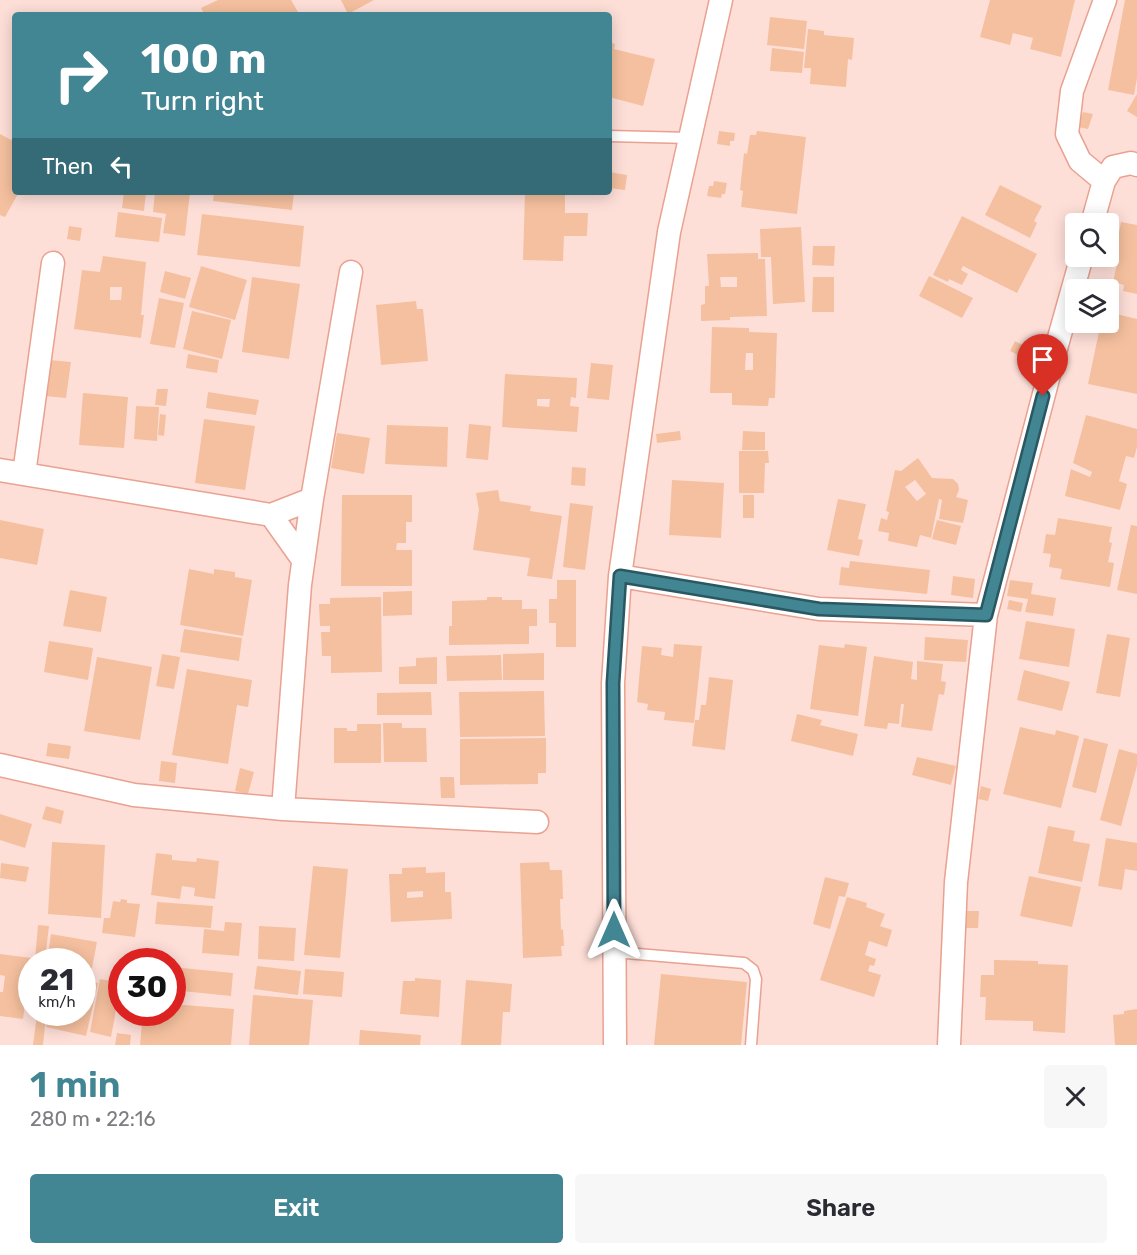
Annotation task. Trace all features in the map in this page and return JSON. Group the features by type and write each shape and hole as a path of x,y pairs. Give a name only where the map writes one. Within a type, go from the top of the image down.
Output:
{"street":[{"path":"615,1045 613,683 620,576 669,232 721,0"},
{"path":"1104,0 1072,91 1067,134 1080,161 1104,181"},
{"path":"1095,213 1104,181 1113,167 1137,165"},
{"path":"24,474 53,263"},
{"path":"949,1045 956,882 986,615 1079,267"},
{"path":"283,809 303,560 351,272"},
{"path":"0,470 271,515 312,499"},
{"path":"271,515 303,560"},
{"path":"620,576 819,609 986,615"},
{"path":"0,765 134,795 283,809 537,822"}],"lane":[{"path":"612,136 690,138"},
{"path":"614,952 744,963 753,970 756,979 751,1045"}],"building":[{"path":"218,0 291,0 298,12 203,12 201,8"},
{"path":"341,0 374,0 352,12 347,12"},
{"path":"990,0 1075,0 1061,57 1030,49 1033,38 1013,33 1010,45 980,37"},
{"path":"1125,0 1137,0 1137,78 1134,95 1108,90"},
{"path":"770,17 807,21 804,49 767,45"},
{"path":"808,29 824,31 824,35 854,38 852,60 848,59 846,87 810,84 811,68 804,68"},
{"path":"612,43 615,44 614,49 655,59 643,106 612,98"},
{"path":"772,48 804,52 802,73 770,71"},
{"path":"1137,94 1137,117 1127,111"},
{"path":"1083,112 1093,114 1088,129 1078,127"},
{"path":"719,131 735,133 734,141 730,141 730,146 717,144"},
{"path":"757,131 806,137 797,214 741,207 743,191 740,190 744,153 747,154 750,135 756,135"},
{"path":"0,134 12,140 12,195 17,195 5,217 0,215"},
{"path":"612,172 627,175 625,190 612,188"},
{"path":"714,181 727,183 725,194 722,194 721,198 707,196 709,186 713,186"},
{"path":"1000,185 1042,206 1034,221 1037,223 1030,238 985,215"},
{"path":"124,195 146,195 144,211 122,208"},
{"path":"155,195 190,195 185,236 163,233 166,214 153,212"},
{"path":"214,195 294,195 292,210 213,201"},
{"path":"525,195 565,195 565,213 588,213 587,236 564,236 563,261 523,260"},
{"path":"118,212 162,218 159,242 115,237"},
{"path":"202,214 304,226 300,267 197,255"},
{"path":"962,216 1037,254 1017,293 963,266 961,270 968,274 962,285 933,275"},
{"path":"1121,222 1137,225 1137,294 1123,291 1124,285 1119,284 1119,279 1114,279 1116,267 1119,267"},
{"path":"69,226 82,228 80,241 67,239"},
{"path":"801,227 805,302 773,304 771,257 761,257 760,229"},
{"path":"813,246 835,246 834,266 812,265"},
{"path":"758,253 758,259 765,259 767,316 701,321 701,305 705,304 705,286 709,286 707,254","holes":["720,277 737,277 737,287 721,287"]},
{"path":"103,256 146,262 141,338 74,329 82,270 100,272","holes":["110,287 122,287 121,300 110,300"]},
{"path":"201,266 247,280 235,320 189,307"},
{"path":"165,271 191,278 185,299 160,292"},
{"path":"929,276 973,298 962,318 919,296"},
{"path":"252,277 300,284 289,359 242,352"},
{"path":"813,277 834,277 834,312 812,312"},
{"path":"159,298 184,303 175,348 150,344"},
{"path":"416,301 417,309 423,309 428,361 381,365 376,305"},
{"path":"192,311 231,320 222,359 183,349"},
{"path":"1119,315 1137,319 1137,394 1088,384 1099,333 1119,333"},
{"path":"712,327 749,328 749,332 777,333 775,398 769,398 768,406 732,405 732,393 710,393","holes":["746,353 753,353 753,370 745,370"]},
{"path":"1015,341 1033,351 1028,360 1010,351"},
{"path":"188,354 219,360 217,373 186,368"},
{"path":"50,360 71,362 66,398 45,396"},
{"path":"591,363 613,365 609,400 587,398"},
{"path":"505,374 577,378 576,398 571,397 570,406 579,407 577,432 502,427","holes":["537,399 550,399 549,407 537,406"]},
{"path":"157,389 168,389 166,406 155,405"},
{"path":"208,392 259,400 256,415 206,408"},
{"path":"83,393 128,397 124,448 79,445"},
{"path":"136,406 159,407 157,441 134,439"},
{"path":"160,414 166,415 164,436 158,435"},
{"path":"1086,415 1137,429 1137,447 1134,458 1126,456 1119,481 1127,484 1120,510 1065,496 1071,469 1090,477 1092,472 1073,463"},
{"path":"204,419 255,426 245,490 195,483"},
{"path":"469,424 491,426 488,460 466,458"},
{"path":"387,425 448,427 447,467 385,464"},
{"path":"680,431 681,440 657,443 656,434"},
{"path":"743,431 765,432 765,450 742,450"},
{"path":"337,433 370,438 364,474 331,468"},
{"path":"739,451 768,451 769,463 765,463 764,493 739,493"},
{"path":"918,458 932,478 953,479 958,484 959,490 956,497 968,500 963,523 939,519 942,500 939,499 931,538 920,535 917,547 888,541 889,533 878,531 881,518 887,520 889,512 886,511 895,470 901,471","holes":["915,480 926,494 917,501 905,487"]},
{"path":"572,467 586,468 585,486 571,485"},
{"path":"672,480 724,483 721,538 669,535"},
{"path":"498,490 500,501 531,506 530,511 562,516 552,579 527,576 530,558 473,550 479,510 476,493"},
{"path":"342,495 412,495 412,522 406,522 406,543 397,543 396,550 412,550 412,586 341,586"},
{"path":"743,495 754,495 754,518 743,518"},
{"path":"838,499 866,504 858,539 863,540 859,556 827,550"},
{"path":"570,503 593,506 585,570 563,567"},
{"path":"1058,518 1112,527 1109,542 1112,543 1108,562 1114,563 1110,587 1060,579 1062,569 1049,567 1051,554 1043,553 1046,534 1055,535"},
{"path":"0,520 44,529 37,565 0,558"},
{"path":"937,520 961,526 956,545 932,539"},
{"path":"1131,525 1137,526 1137,594 1117,590"},
{"path":"850,561 930,570 927,594 839,585 841,567 849,568"},
{"path":"189,569 214,574 214,569 235,572 235,577 252,580 243,636 180,625"},
{"path":"953,576 975,579 973,598 951,595"},
{"path":"557,580 576,580 576,647 556,647 556,623 549,623 549,599 557,599"},
{"path":"1010,580 1033,583 1031,594 1056,598 1053,616 1025,612 1028,599 1007,596"},
{"path":"70,590 107,597 101,632 63,626"},
{"path":"412,591 412,615 383,616 383,592"},
{"path":"381,597 382,672 331,673 331,656 322,656 321,632 330,632 330,626 320,626 319,604 330,604 330,598"},
{"path":"487,597 522,600 522,609 537,609 537,626 529,626 529,644 449,645 452,601 487,600"},
{"path":"1009,600 1023,603 1021,612 1007,609"},
{"path":"1026,621 1075,629 1069,667 1019,659"},
{"path":"184,629 242,638 239,661 180,652"},
{"path":"1107,634 1130,638 1120,697 1096,693"},
{"path":"925,637 968,640 966,662 924,660"},
{"path":"49,641 93,648 88,680 44,672"},
{"path":"674,644 702,646 694,723 664,720 665,712 647,710 648,704 637,702 642,646 662,648 661,655 673,657"},
{"path":"845,644 867,647 858,716 810,709 819,645 844,648"},
{"path":"544,653 544,680 503,680 503,654"},
{"path":"162,654 180,657 174,689 156,686"},
{"path":"501,655 502,680 447,681 446,656"},
{"path":"874,656 913,662 911,679 917,680 917,661 943,664 941,681 946,682 944,695 939,694 932,731 901,727 904,704 901,704 899,724 888,723 887,729 864,726"},
{"path":"97,657 152,667 140,740 84,731"},
{"path":"437,657 437,684 399,684 399,667 416,666 416,658"},
{"path":"187,669 252,680 248,707 237,705 228,764 172,755"},
{"path":"1024,670 1070,682 1062,711 1017,700"},
{"path":"709,677 733,680 725,750 692,746 695,720 699,720 701,705 706,705"},
{"path":"544,691 545,736 460,737 459,692"},
{"path":"431,692 432,715 377,715 377,693"},
{"path":"797,714 822,720 820,725 858,734 853,756 791,741"},
{"path":"383,723 402,723 402,728 426,728 427,762 384,762"},
{"path":"357,724 381,724 381,763 334,763 334,728 357,731"},
{"path":"1020,727 1055,735 1056,730 1079,736 1061,808 1003,794"},
{"path":"546,738 546,773 538,773 538,784 460,785 460,739"},
{"path":"1084,738 1108,744 1096,793 1072,787"},
{"path":"48,743 71,746 69,759 46,756"},
{"path":"1119,749 1137,754 1137,766 1121,826 1100,820"},
{"path":"917,757 956,766 951,785 912,775"},
{"path":"161,761 177,763 175,783 159,781"},
{"path":"240,768 254,772 248,794 235,791"},
{"path":"440,777 454,777 455,798 441,798"},
{"path":"981,786 991,789 988,801 978,799"},
{"path":"46,806 64,811 61,824 42,819"},
{"path":"0,814 32,824 25,848 0,840"},
{"path":"1048,826 1075,831 1073,841 1090,844 1082,882 1038,873"},
{"path":"1106,838 1137,843 1137,871 1125,869 1122,890 1098,886"},
{"path":"52,842 105,845 101,918 48,914"},
{"path":"156,853 172,855 172,860 196,862 197,858 219,861 215,899 194,896 195,888 182,886 180,899 151,895"},
{"path":"549,862 550,870 562,870 563,899 560,899 564,946 561,946 562,956 523,958 520,863"},
{"path":"1,863 29,867 26,882 0,878"},
{"path":"313,866 348,869 340,958 304,955"},
{"path":"426,867 426,873 445,872 445,892 451,892 452,919 391,922 389,874 402,874 402,868","holes":["423,891 423,897 407,898 407,892"]},
{"path":"1029,876 1081,887 1072,927 1020,916"},
{"path":"825,877 849,883 845,897 839,896 830,929 813,924"},
{"path":"847,897 867,903 866,907 885,914 880,926 892,930 887,947 869,941 865,955 876,959 874,966 870,965 868,971 881,975 874,997 820,980"},
{"path":"121,899 127,900 127,903 140,904 135,937 102,933 104,918 110,918 113,901 120,902"},
{"path":"157,902 213,906 211,928 155,924"},
{"path":"961,911 979,911 978,928 961,928"},
{"path":"225,922 242,923 239,956 202,953 204,929 224,931"},
{"path":"38,925 49,926 46,948 36,948"},
{"path":"259,926 296,928 294,961 258,959"},
{"path":"51,934 97,942 96,948 49,948"},
{"path":"0,954 18,956 18,1018 0,1016 0,992 3,992 5,976 0,975"},
{"path":"994,960 1038,961 1038,964 1068,965 1065,1033 1033,1031 1033,1021 985,1020 986,997 980,997 981,975 994,975"},
{"path":"257,966 301,971 298,995 254,989"},
{"path":"186,968 233,973 231,996 186,991"},
{"path":"305,969 344,972 342,997 303,994"},
{"path":"661,974 747,982 741,1045 654,1045"},
{"path":"415,978 441,980 439,1017 400,1014 403,981 415,981"},
{"path":"100,979 108,981 108,1026 113,1026 111,1037 90,1032 91,1026 96,1026 96,1000"},
{"path":"466,980 512,984 510,1012 503,1012 501,1045 461,1045"},
{"path":"253,995 313,1000 309,1045 249,1045"},
{"path":"186,1005 234,1009 231,1045 140,1045 142,1026 186,1026"},
{"path":"1137,1009 1137,1045 1115,1045 1113,1015"},
{"path":"35,1026 45,1026 43,1045 33,1045"},
{"path":"46,1026 88,1026 86,1036"},
{"path":"360,1030 421,1035 420,1045 359,1045"},
{"path":"117,1033 131,1035 130,1045 115,1045"}],"route":[{"path":"614,930 613,683 620,576 819,609 986,615 1043,396"}]}
